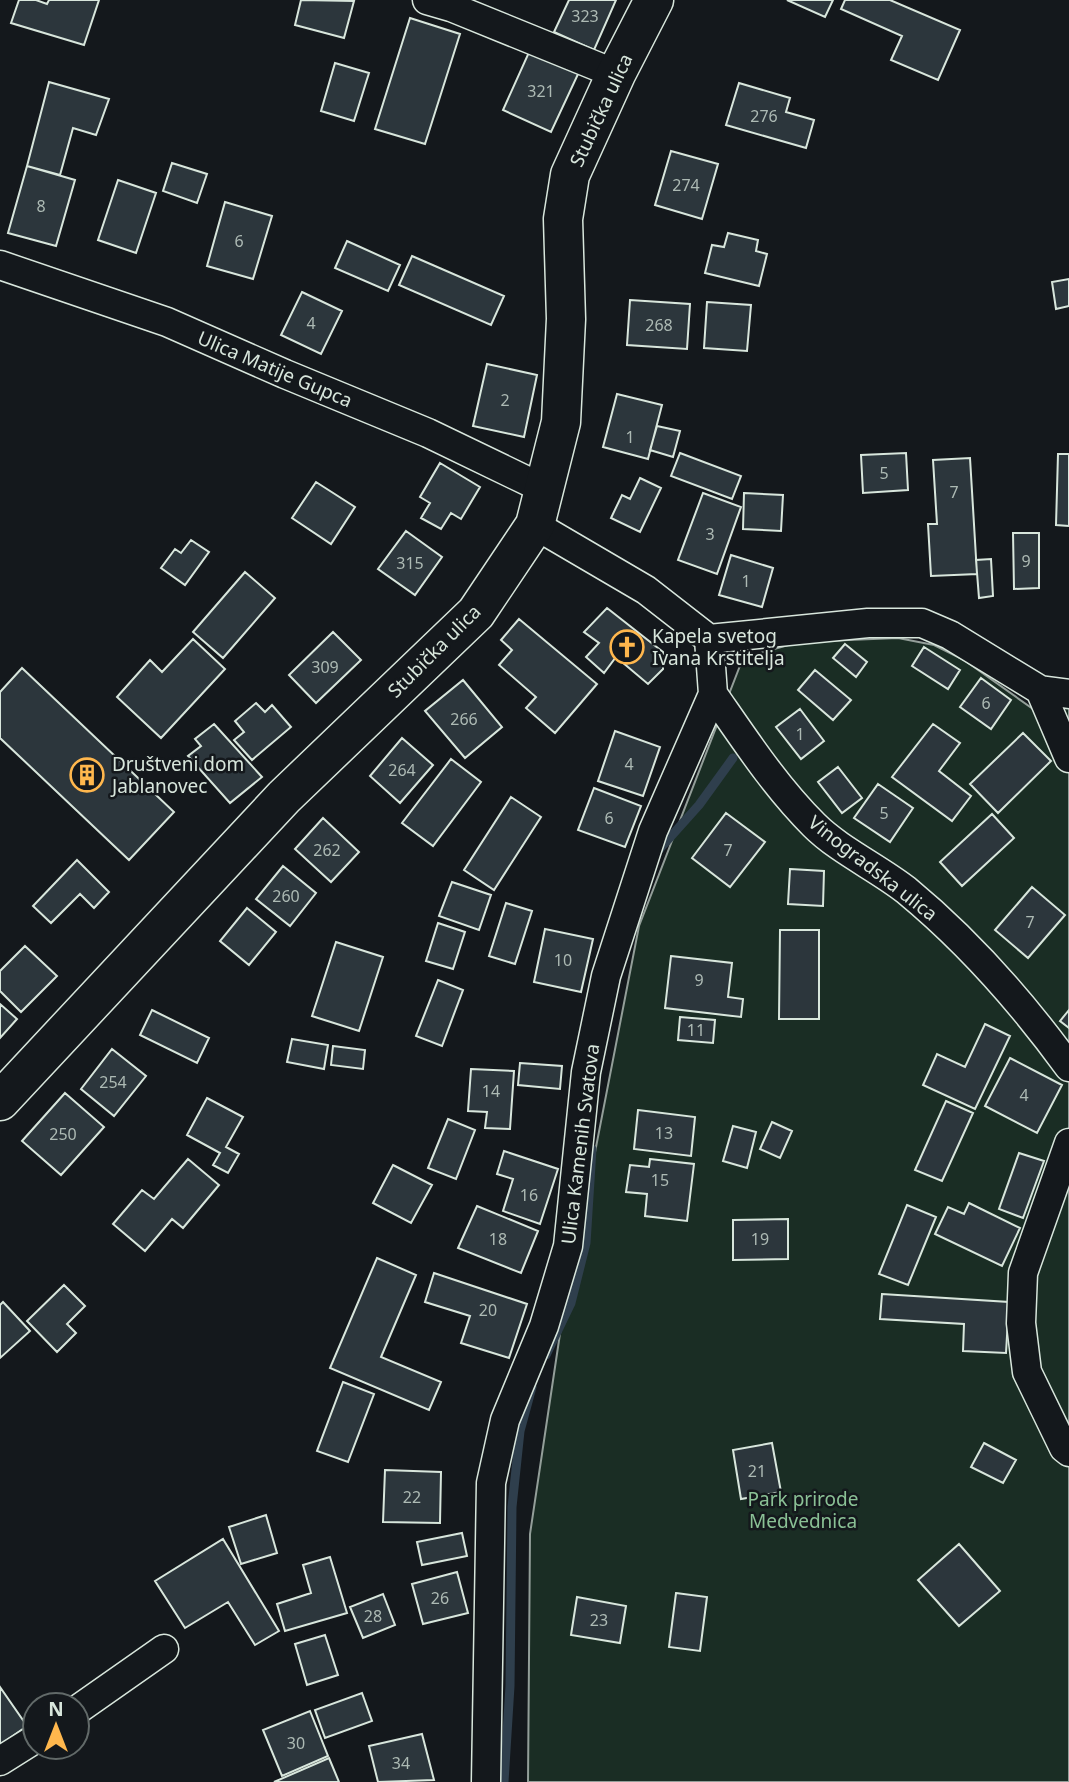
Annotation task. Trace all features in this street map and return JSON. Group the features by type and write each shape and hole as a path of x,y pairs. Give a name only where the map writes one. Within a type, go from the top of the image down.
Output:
{"main road":[{"name":"Stubička ulica","path":"0,1101 284,797 476,613 539,507 561,422 566,319 563,219 570,175 616,74 654,0"}],"street":[{"path":"427,0 451,7 616,74"},
{"name":"Ulica Matije Gupca","path":"0,265 167,322 428,433 539,507"},
{"path":"539,507 709,639 868,623 922,623 950,635 1040,690 1069,694"},
{"name":"Ulica Kamenih Svatova","path":"486,1782 491,1483 505,1420 544,1326 568,1246 586,1072 607,976 653,831 713,695 709,639"},
{"path":"1040,690 1069,758"},
{"name":"Vinogradska ulica","path":"713,695 778,787 817,828 903,888 955,932 1029,1012 1069,1066"},
{"path":"1069,1143 1023,1273 1021,1323 1027,1371 1064,1447 1069,1452"},
{"path":"91,1700 164,1649"},
{"path":"0,1761 21,1748"}],"green space":[{"name":"Park prirode Medvednica","path":"898,638 934,645 964,660 1033,709 1069,708 1069,1782 528,1782 530,1534 561,1327 639,926 743,658 799,642"}],"building":[{"path":"19,0 36,0 47,4 49,0 99,0 84,45 11,23"},
{"path":"301,0 354,1 344,38 295,25"},
{"path":"569,0 616,0 594,50 554,32"},
{"path":"787,0 833,0 825,17"},
{"path":"845,0 890,0 960,30 938,80 891,60 902,36 841,9"},
{"path":"410,18 460,34 425,144 375,129"},
{"path":"530,50 579,72 551,132 503,110"},
{"path":"335,63 369,73 354,121 321,111"},
{"path":"49,82 109,99 96,135 73,128 60,175 27,166"},
{"path":"739,83 790,98 786,112 814,120 806,148 726,125"},
{"path":"671,151 718,164 702,219 655,205"},
{"path":"172,163 207,174 197,203 163,191"},
{"path":"27,166 75,180 56,246 8,233"},
{"path":"118,180 156,193 136,253 98,240"},
{"path":"225,202 272,216 253,279 207,266"},
{"path":"728,233 758,240 756,251 767,254 759,286 705,273 712,245 724,247"},
{"path":"347,241 400,265 388,291 335,268"},
{"path":"412,256 504,296 491,325 399,285"},
{"path":"1069,279 1069,306 1056,309 1052,282"},
{"path":"302,292 342,311 321,354 281,335"},
{"path":"630,300 690,304 687,349 627,345"},
{"path":"707,302 751,305 747,351 704,348"},
{"path":"487,364 537,375 524,437 473,426"},
{"path":"617,394 662,405 648,459 603,447"},
{"path":"657,426 680,431 673,457 650,450"},
{"path":"680,453 741,476 732,499 671,476"},
{"path":"906,453 908,490 863,493 861,455"},
{"path":"1058,454 1069,454 1069,526 1056,525"},
{"path":"970,458 977,574 931,576 928,524 937,524 933,460"},
{"path":"440,463 480,487 461,519 451,513 441,529 421,518 430,503 420,497"},
{"path":"640,478 661,488 640,532 611,518 622,495 630,499"},
{"path":"316,482 355,507 331,544 292,518"},
{"path":"703,493 741,507 717,574 678,560"},
{"path":"744,493 783,495 781,531 743,529"},
{"path":"406,531 442,557 415,595 378,569"},
{"path":"1013,533 1039,533 1039,588 1014,589"},
{"path":"191,540 209,552 185,585 161,568 175,549 181,553"},
{"path":"731,555 773,568 762,607 719,595"},
{"path":"991,559 993,596 979,598 976,560"},
{"path":"245,572 275,598 223,658 193,632"},
{"name":"Kapela svetog Ivana Krstitelja","path":"607,608 663,652 663,669 648,684 616,657 604,673 586,657 599,643 584,632"},
{"path":"519,619 597,684 555,733 526,708 536,697 499,665 512,650 501,640"},
{"path":"333,632 361,660 316,703 289,675"},
{"path":"193,639 225,669 161,738 117,697 150,660 162,672"},
{"path":"845,644 867,662 856,677 833,658"},
{"path":"924,647 960,670 948,689 912,666"},
{"name":"Društveni dom Jablanovec","path":"22,668 174,812 129,860 0,738 0,692"},
{"path":"815,670 851,700 833,720 798,690"},
{"path":"981,678 1011,700 991,729 960,707"},
{"path":"463,680 502,727 465,758 425,711"},
{"path":"256,703 265,712 272,705 291,727 252,760 234,740 244,732 235,721"},
{"path":"800,709 824,741 801,759 776,727"},
{"path":"214,724 262,777 230,803 188,756 201,746 195,739"},
{"path":"933,724 960,743 939,771 971,796 952,821 892,777"},
{"path":"615,731 660,747 643,796 598,781"},
{"path":"1023,733 1051,761 998,813 970,784"},
{"path":"402,738 433,765 400,803 370,776"},
{"path":"451,759 481,782 433,846 402,823"},
{"path":"838,767 862,798 842,813 818,782"},
{"path":"878,784 913,808 890,842 854,818"},
{"path":"594,788 641,806 625,847 578,830"},
{"path":"511,797 541,817 494,890 464,870"},
{"path":"726,813 765,842 730,887 692,858"},
{"path":"992,814 1014,838 962,886 940,862"},
{"path":"323,818 359,852 331,882 295,849"},
{"path":"77,860 109,892 94,908 80,894 51,923 33,906"},
{"path":"283,866 316,893 290,926 256,899"},
{"path":"790,869 824,871 823,906 788,904"},
{"path":"452,882 491,895 479,930 439,916"},
{"path":"1032,887 1065,915 1028,958 995,930"},
{"path":"506,903 532,911 515,964 489,956"},
{"path":"247,908 276,932 249,965 220,941"},
{"path":"438,923 465,932 453,969 426,961"},
{"path":"545,929 593,939 581,992 534,982"},
{"path":"780,930 819,930 819,1019 779,1019"},
{"path":"336,942 383,957 359,1031 312,1016"},
{"path":"25,946 57,976 21,1012 0,991 0,971"},
{"path":"671,956 732,963 728,997 743,999 741,1017 665,1008"},
{"path":"438,980 463,990 442,1046 416,1036"},
{"path":"0,1004 17,1019 0,1038"},
{"path":"152,1010 209,1038 197,1063 140,1035"},
{"path":"1069,1010 1069,1028 1060,1021"},
{"path":"680,1017 715,1020 713,1043 678,1040"},
{"path":"985,1024 1010,1036 975,1109 923,1085 937,1054 965,1067"},
{"path":"292,1039 328,1045 324,1069 287,1062"},
{"path":"333,1046 365,1050 363,1069 331,1065"},
{"path":"112,1049 146,1076 114,1116 81,1089"},
{"path":"1010,1058 1062,1085 1037,1133 985,1106"},
{"path":"520,1063 562,1066 560,1089 518,1085"},
{"path":"471,1069 514,1071 510,1129 485,1128 487,1112 468,1111"},
{"path":"65,1093 104,1127 61,1175 22,1141"},
{"path":"207,1098 243,1117 226,1147 239,1154 228,1173 213,1165 220,1153 187,1135"},
{"path":"946,1101 973,1113 942,1181 915,1170"},
{"path":"638,1110 695,1117 691,1156 634,1149"},
{"path":"448,1119 475,1130 456,1179 428,1168"},
{"path":"772,1122 792,1131 780,1158 760,1149"},
{"path":"733,1126 756,1132 747,1168 723,1161"},
{"path":"504,1151 558,1169 540,1224 503,1211 513,1179 497,1174"},
{"path":"1019,1153 1044,1161 1023,1218 999,1209"},
{"path":"188,1159 219,1185 183,1228 172,1219 145,1251 113,1224 142,1190 154,1199"},
{"path":"650,1159 694,1164 687,1221 645,1216 647,1194 626,1192 630,1165 649,1167"},
{"path":"393,1165 432,1185 411,1223 373,1203"},
{"path":"969,1203 1020,1228 1002,1266 935,1234 948,1207 964,1214"},
{"path":"907,1205 936,1217 908,1285 879,1274"},
{"path":"477,1206 538,1231 521,1273 458,1248"},
{"path":"788,1219 788,1259 733,1260 733,1220"},
{"path":"377,1258 416,1275 381,1357 441,1382 429,1410 330,1368"},
{"path":"434,1273 527,1304 509,1358 461,1343 470,1316 425,1302"},
{"path":"64,1285 85,1306 67,1324 76,1333 57,1352 27,1321"},
{"path":"882,1294 1009,1302 1006,1353 963,1351 964,1324 880,1319"},
{"path":"3,1302 30,1331 0,1358 0,1305"},
{"path":"343,1382 374,1394 348,1462 317,1451"},
{"path":"772,1443 781,1492 741,1499 733,1450"},
{"path":"984,1443 1016,1460 1003,1483 971,1467"},
{"path":"385,1470 441,1472 440,1523 383,1522"},
{"path":"266,1515 277,1553 241,1564 229,1527"},
{"path":"462,1533 467,1556 422,1565 417,1542"},
{"path":"223,1539 279,1631 255,1645 228,1602 185,1628 155,1581"},
{"path":"959,1544 1000,1591 959,1626 918,1580"},
{"path":"330,1557 347,1613 285,1631 277,1604 311,1593 303,1565"},
{"path":"457,1572 468,1613 423,1624 412,1584"},
{"path":"676,1593 707,1597 700,1651 669,1647"},
{"path":"383,1594 395,1625 363,1638 350,1607"},
{"path":"577,1597 626,1606 620,1643 571,1635"},
{"path":"325,1635 338,1675 307,1685 295,1644"},
{"path":"0,1687 21,1717 21,1730 0,1745"},
{"path":"362,1693 372,1721 325,1738 315,1710"},
{"path":"310,1711 328,1756 282,1776 263,1730"},
{"path":"422,1734 434,1780 378,1782 369,1746"},
{"path":"329,1758 339,1782 274,1782"}],"waterway":[{"path":"656,853 699,805 733,758"},
{"path":"546,1355 571,1303 586,1243 592,1149"},
{"path":"504,1782 510,1686 512,1507 520,1431 532,1387"}],"place":[{"name":"Kapela svetog Ivana Krstitelja","path":"627,647"},
{"name":"Društveni dom Jablanovec","path":"87,775"}]}
